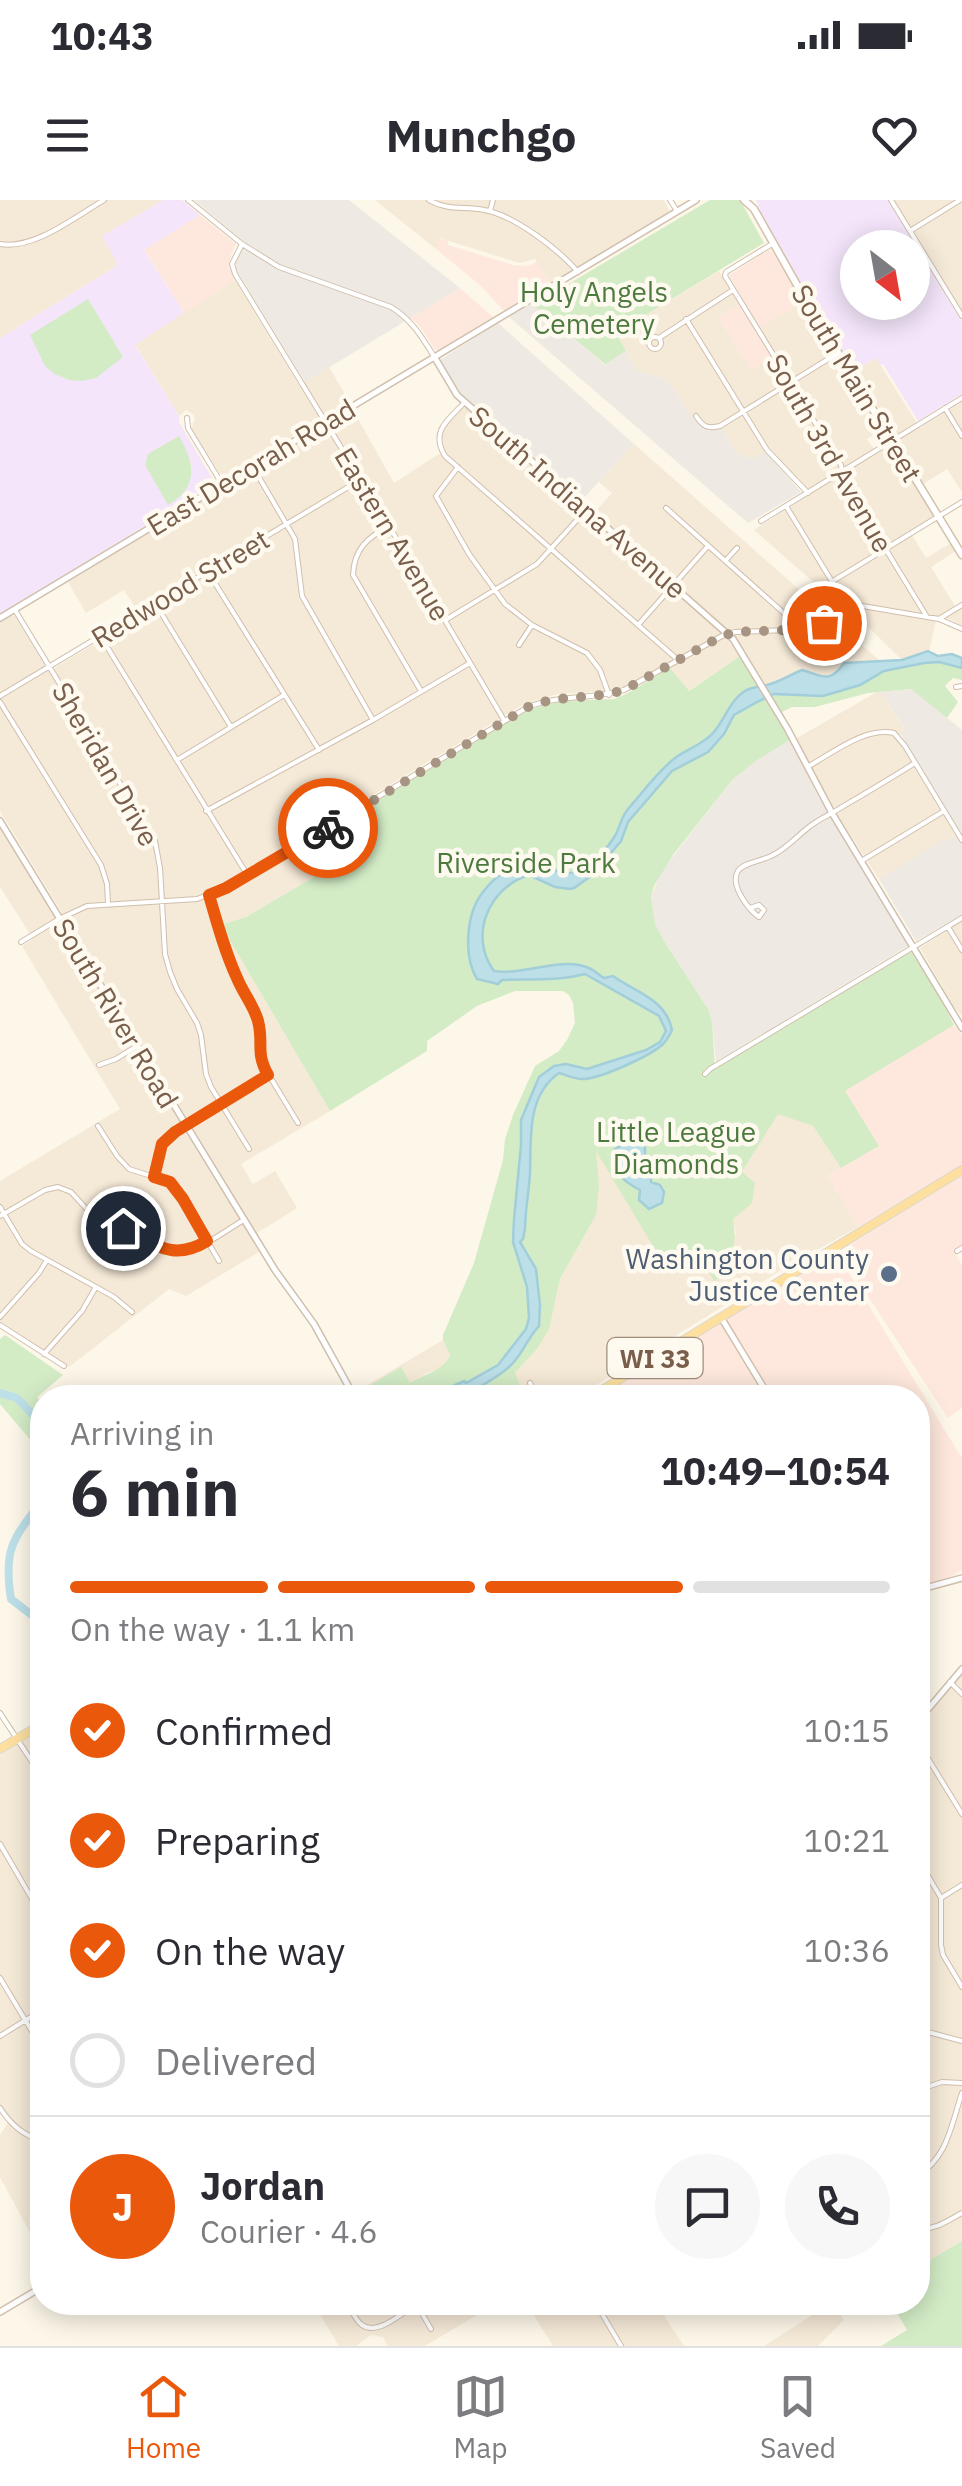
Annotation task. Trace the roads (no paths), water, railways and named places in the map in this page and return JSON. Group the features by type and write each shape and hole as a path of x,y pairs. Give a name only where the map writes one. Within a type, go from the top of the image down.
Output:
{"main road":[{"name":"South Main Street","path":"744,200 754,205 772,244 962,555"},
{"name":"WI 33","path":"610,1385 962,1170"},
{"path":"0,1749 30,1731"}],"street":[{"path":"0,244 22,245 37,239 104,200"},
{"path":"188,200 242,244 296,275 391,307 412,324 434,358"},
{"path":"429,200 450,208 490,211 508,218 578,272"},
{"path":"490,211 493,200"},
{"path":"670,200 677,211"},
{"name":"East Decorah Road","path":"0,618 696,200"},
{"path":"891,200 909,230"},
{"path":"912,230 960,200"},
{"name":"Eastern Avenue","path":"242,244 232,264 235,274 504,720"},
{"path":"658,338 733,290 724,276 726,272 772,244"},
{"path":"930,264 962,316"},
{"name":"South 3rd Avenue","path":"733,290 841,465 843,479 927,617"},
{"path":"686,319 776,461 808,494"},
{"path":"696,416 702,425 720,426 838,353"},
{"name":"South Indiana Avenue","path":"434,358 464,402 728,634 962,1028"},
{"path":"761,521 962,398"},
{"path":"464,402 439,437 442,452 678,660"},
{"path":"945,408 962,436"},
{"path":"187,418 188,428 222,484"},
{"path":"253,466 295,539 302,596 373,720"},
{"path":"458,468 434,496 469,554 505,604 532,624 587,652 600,670 609,695"},
{"name":"Redwood Street","path":"0,699 360,479"},
{"path":"833,581 962,502"},
{"path":"786,506 845,602"},
{"path":"666,508 800,630"},
{"path":"445,620 524,574 587,509"},
{"path":"389,526 370,536 359,548 353,575 421,692"},
{"path":"638,625 708,546"},
{"path":"726,560 737,548"},
{"path":"208,571 319,750"},
{"path":"21,942 88,906 209,895 248,876 504,720 543,701 624,690 728,634 820,626 845,602 939,619 962,630"},
{"path":"155,603 231,727"},
{"path":"939,619 962,605"},
{"name":"Sheridan Drive","path":"14,609 155,841 165,954 177,989 198,1024 206,1074 250,1150"},
{"path":"519,645 532,624"},
{"path":"100,636 248,876"},
{"path":"206,810 470,663"},
{"path":"177,760 284,695"},
{"path":"0,699 102,865 108,903"},
{"path":"808,766 856,740 887,731 899,737 962,840"},
{"path":"750,908 736,885 738,871 771,857 792,844 807,828 915,764"},
{"path":"862,860 944,810"},
{"name":"South River Road","path":"0,821 185,1126 349,1385"},
{"path":"326,829 336,856"},
{"path":"209,895 224,948 256,1016 261,1062 298,1123"},
{"path":"706,1074 962,918"},
{"path":"948,927 962,950"},
{"path":"99,1065 138,1046"},
{"path":"154,1177 162,1144 168,1137 268,1075"},
{"path":"98,1126 129,1168 170,1182 220,1261"},
{"path":"2,1215 44,1190 58,1187 71,1192 92,1216 172,1252 191,1250 244,1220"},
{"path":"0,1207 22,1244 114,1297 132,1312"},
{"path":"0,1317 47,1260"},
{"path":"44,1354 82,1311 96,1287"},
{"path":"720,1316 762,1385"},
{"path":"0,1324 64,1366"},
{"path":"930,1587 962,1578"},
{"path":"930,1706 962,1670"},
{"path":"950,1682 962,1694"},
{"path":"0,1713 30,1757"},
{"path":"930,1762 962,1814"},
{"path":"0,1844 30,1895"},
{"path":"930,1878 942,1898 942,1955 962,1987"},
{"path":"942,1898 962,1885"},
{"path":"0,1978 30,2028"},
{"path":"0,2036 30,2017"},
{"path":"930,2033 962,2041"},
{"path":"930,2086 942,2082 962,2085 942,2151 930,2166"},
{"path":"0,2108 30,2137"},
{"path":"930,2229 962,2213"},
{"path":"0,2312 30,2294"},
{"path":"355,2315 365,2327 379,2328 398,2315"},
{"path":"423,2315 431,2329"},
{"path":"602,2315 620,2346"}],"water":[{"path":"928,651 938,656 952,654 962,658 962,668 924,663 884,671 860,685 823,696 774,694 759,701 734,715 708,752 672,771 628,822 621,841 591,876 570,889 529,875 515,881 493,901 483,928 483,943 494,971 580,965 604,978 613,976 649,997 669,1019 672,1030 663,1044 637,1060 590,1078 559,1073 541,1093 531,1131 525,1229 520,1242 536,1269 539,1326 502,1373 482,1385 455,1385 498,1365 526,1329 529,1318 527,1287 513,1242 521,1120 539,1077 554,1066 566,1064 587,1069 646,1050 660,1042 666,1031 659,1016 585,974 502,980 498,984 477,979 468,935 477,901 494,879 524,863 566,873 592,862 609,845 626,812 656,776 675,758 709,737 735,700 747,690 802,670 829,676 844,663 902,660"},
{"path":"637,1137 644,1142 651,1182 660,1185 664,1192 662,1203 649,1209 639,1200 640,1190 623,1179 614,1163 615,1149"}],"waterway":[{"path":"0,1393 17,1398 30,1412"},
{"path":"30,1518 17,1536 8,1568 11,1599 30,1614"}],"place":[{"name":"Washington County Justice Center","path":"889,1274"}],"park label":[{"name":"Holy Angels Cemetery","path":"594,307"},
{"name":"Riverside Park","path":"526,862"},
{"name":"Little League Diamonds","path":"676,1147"}]}
